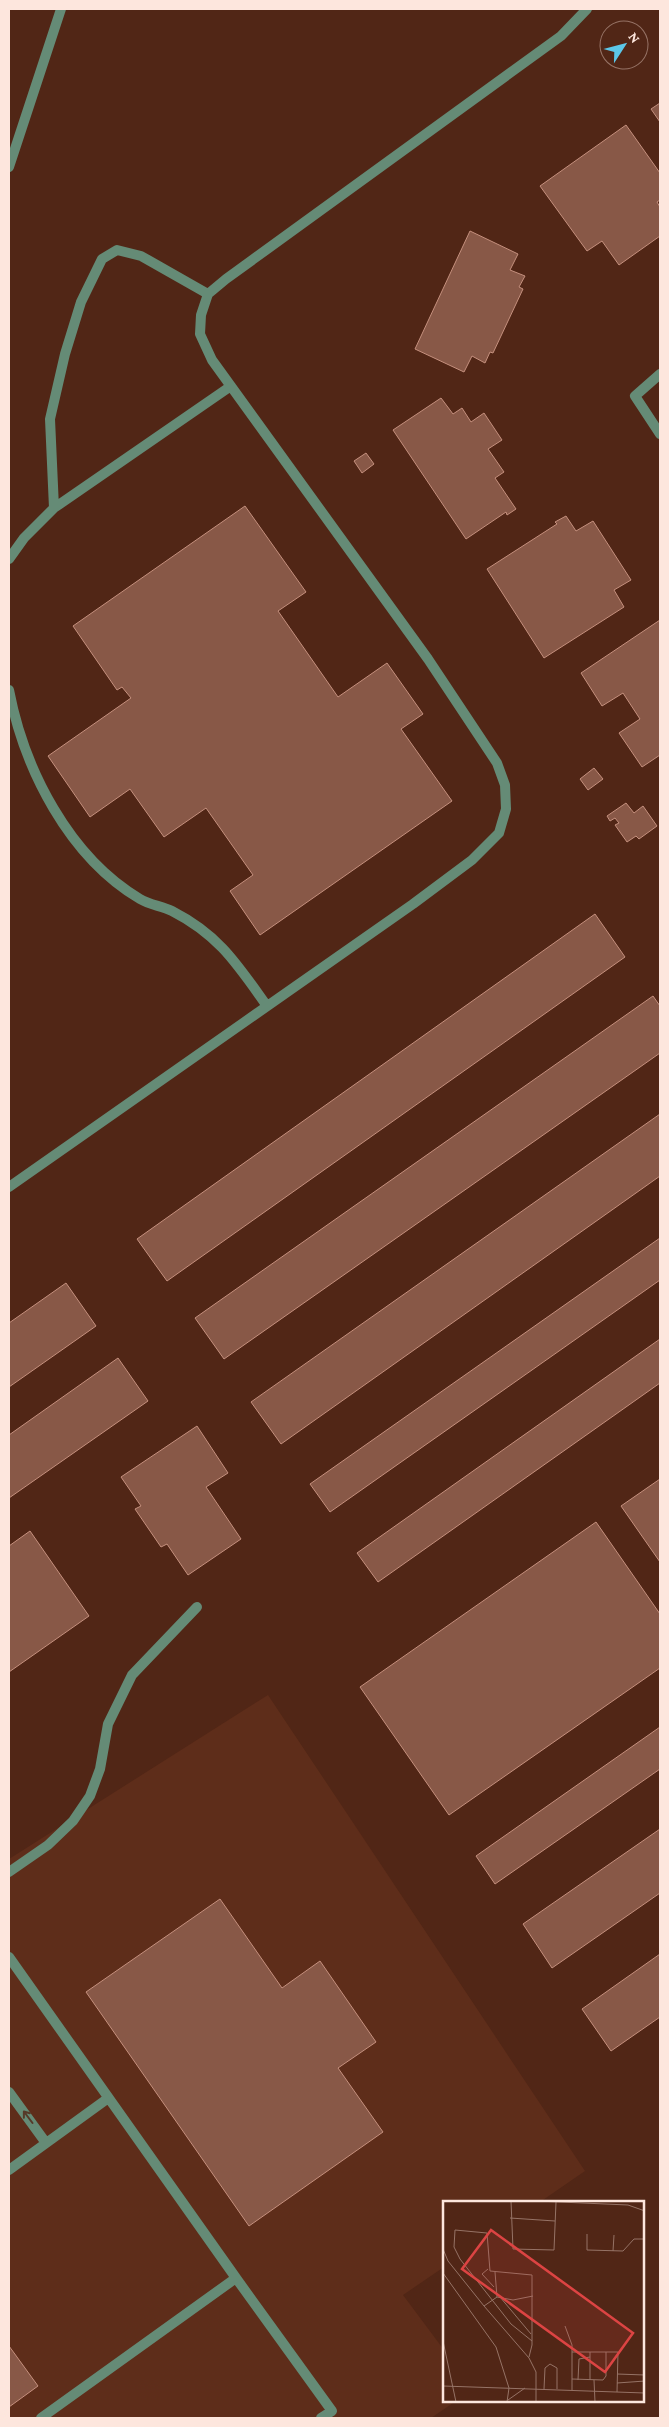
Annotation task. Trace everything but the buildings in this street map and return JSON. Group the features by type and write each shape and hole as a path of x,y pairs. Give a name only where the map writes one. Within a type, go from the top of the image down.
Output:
{"street":[{"path":"9,166 61,9"},
{"path":"9,1187 413,904 472,860 499,833 506,809 505,785 497,763 428,659 212,360 200,334 201,315 208,294 226,279 561,36 587,9"},
{"path":"54,508 50,419 65,354 81,302 102,259 117,250 141,256 208,294"},
{"path":"660,374 635,396 660,434"},
{"path":"9,559 24,538 54,508 231,386"},
{"path":"9,690 18,728 36,773 60,820 94,864 141,900 171,911 209,933 232,956 267,1006"},
{"path":"9,1872 48,1844 73,1821 90,1796 100,1769 108,1724 132,1675 197,1607"},
{"path":"9,1956 107,2099 332,2411 321,2418"},
{"path":"9,2092 46,2143"},
{"path":"9,2170 107,2099"},
{"path":"41,2418 236,2278"}],"shaded area":[{"path":"268,1695 585,2171 541,2201 443,2201 443,2268 403,2295 443,2349 443,2402 455,2402 431,2418 9,2418 9,1859"}]}
